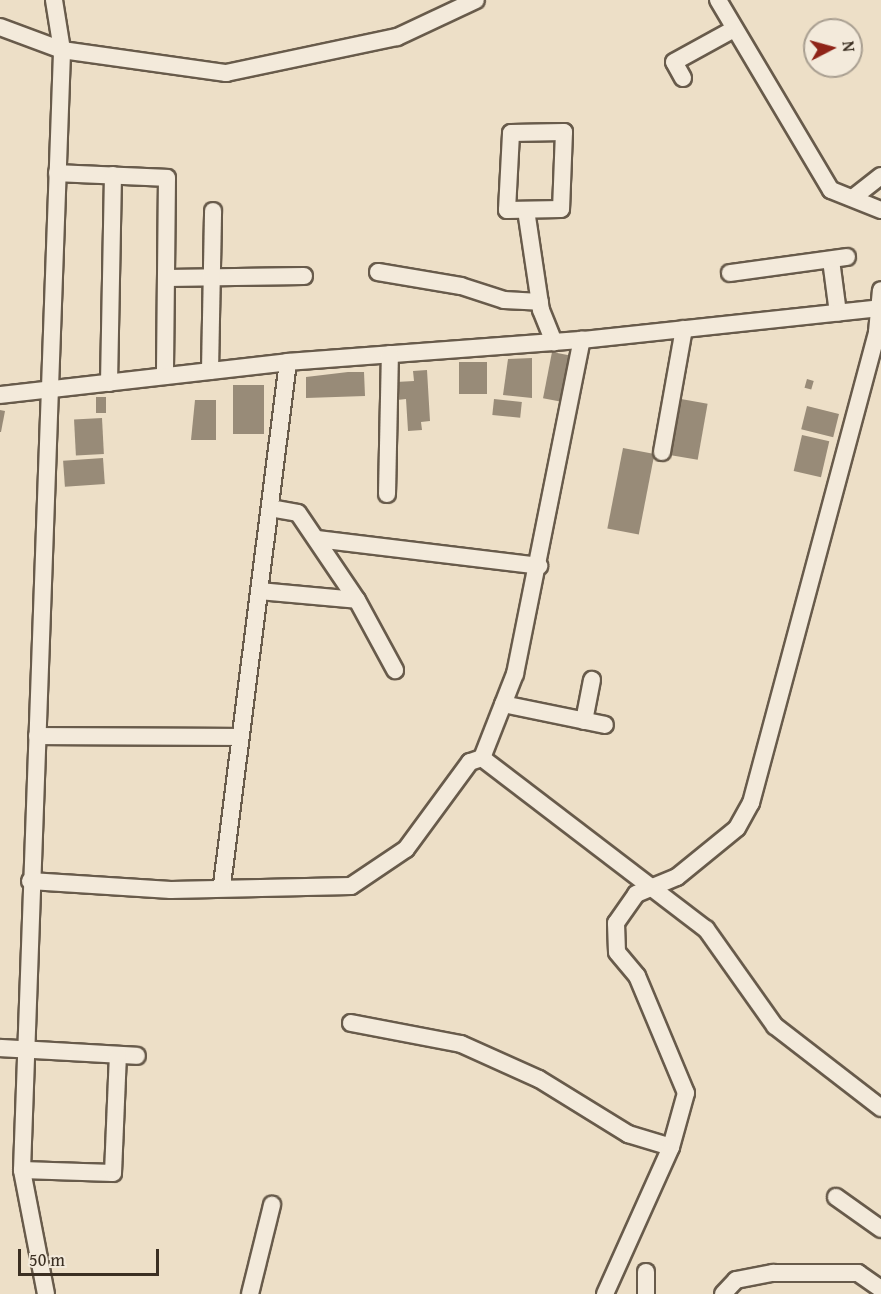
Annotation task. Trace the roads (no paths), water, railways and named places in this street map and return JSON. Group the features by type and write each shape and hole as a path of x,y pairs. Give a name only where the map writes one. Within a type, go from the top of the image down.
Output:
{"street":[{"path":"46,1294 22,1170 30,881 52,390 62,50 54,0"},
{"path":"0,27 62,50 225,73 397,38 476,0"},
{"path":"718,0 821,177 831,190 854,197 881,210"},
{"path":"683,78 674,62 734,28"},
{"path":"564,132 561,209 526,210 507,210 511,133 564,132"},
{"path":"57,173 167,178 165,376"},
{"path":"109,383 113,175"},
{"path":"854,197 881,176"},
{"path":"526,210 540,302 554,342"},
{"path":"210,371 213,211"},
{"path":"730,273 839,258 838,312"},
{"path":"378,272 461,286 504,300 540,302"},
{"path":"167,278 304,276"},
{"path":"605,1294 671,1147 686,1093 637,976 617,952 616,923 636,894 677,877 737,828 751,803 806,610 880,308 881,290"},
{"path":"0,394 288,362 582,340 880,308"},
{"path":"662,452 684,329"},
{"path":"482,758 503,704 539,566 582,340"},
{"path":"387,494 390,354"},
{"path":"222,885 288,362"},
{"path":"270,508 298,513 357,600 395,670"},
{"path":"317,539 539,566"},
{"path":"259,591 357,600"},
{"path":"584,721 592,680"},
{"path":"503,704 605,725"},
{"path":"37,735 240,737"},
{"path":"482,758 652,887 718,943 775,1026 881,1108"},
{"path":"30,881 171,890 222,885 351,886 406,849 470,762 482,758"},
{"path":"351,1023 460,1044 539,1080 628,1134 671,1147"},
{"path":"0,1048 137,1056"},
{"path":"22,1170 113,1173 117,1055"},
{"path":"836,1197 881,1229"},
{"path":"250,1294 272,1205"},
{"path":"646,1272 646,1294"},
{"path":"723,1294 736,1280 774,1273 858,1273 881,1289"}]}
